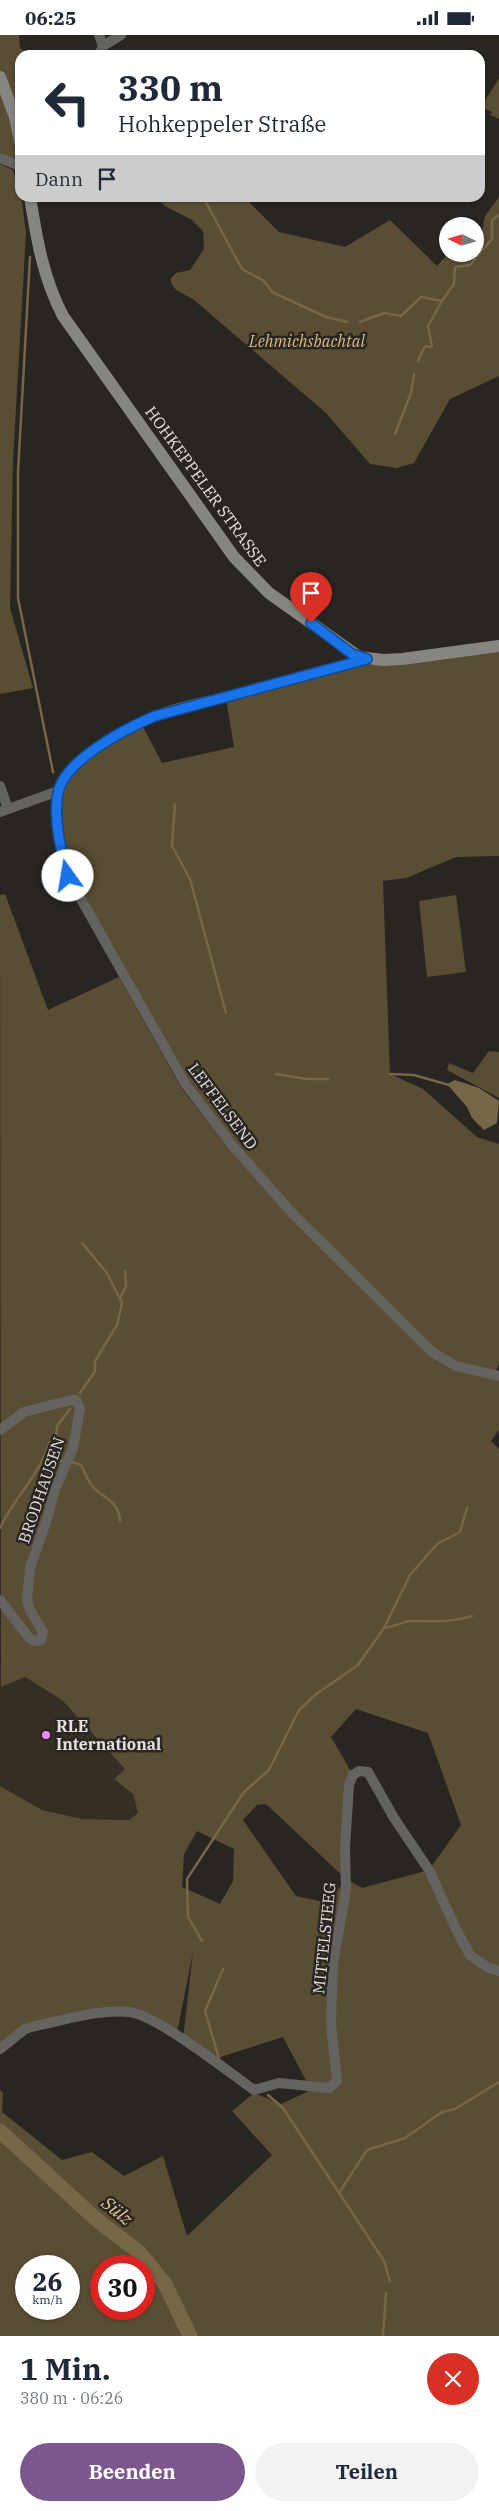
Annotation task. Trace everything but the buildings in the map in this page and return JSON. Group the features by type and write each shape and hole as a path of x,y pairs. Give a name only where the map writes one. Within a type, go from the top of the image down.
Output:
{"street":[{"path":"99,35 101,50"},
{"path":"102,50 121,35"},
{"path":"0,77 15,117"},
{"path":"0,158 15,164"},
{"name":"HOHKEPPELER STRASSE","path":"31,202 43,269 52,294 63,316 234,557 269,593 352,654 367,659 402,659 499,645"},
{"path":"0,786 4,811 58,791 79,762 100,745 122,731 155,716 367,659"},
{"name":"LEFFELSEND","path":"58,791 59,831 68,876 186,1085 232,1145 314,1236 432,1352 444,1361 499,1376"},
{"name":"BRODHAUSEN","path":"0,1430 24,1412 71,1400 76,1400 80,1408 73,1448 54,1492 48,1516 30,1568 27,1600 30,1611 43,1632 41,1640 34,1641 29,1638 0,1600"},
{"name":"MITTELSTEEG","path":"0,2049 25,2029 35,2026 106,2012 131,2012 153,2021 254,2090 279,2083 326,2089 334,2086 336,2067 331,2023 333,1964 346,1890 345,1848 349,1785 353,1775 359,1771 368,1772 394,1818 429,1870 470,1955 487,1967 499,1971"}],"shaded area":[{"path":"455,1080 479,1088 499,1101 497,1123 484,1130 472,1118 467,1107 447,1084"},
{"path":"0,1669 25,1677 62,1700 125,1769 114,1779 133,1794 138,1813 129,1820 82,1819 42,1810 0,1786"}],"green space":[{"path":"0,35 19,35 20,48 23,50 15,50 15,158 0,153"},
{"path":"499,78 499,119 490,115 492,112 485,109 485,101"},
{"path":"0,164 13,170 15,177 15,202 22,202 26,233 13,460 10,608 33,688 0,694"},
{"name":"Lehmichsbachtal","path":"499,197 499,376 450,399 414,463 397,468 370,464 326,413 194,300 175,289 171,278 176,273 190,270 204,249 203,231 192,220 160,202 249,202 279,232 345,247 390,220 437,266 440,263 484,263 485,216"},
{"path":"499,650 499,856 456,857 406,878 383,881 390,1074 423,1089 477,1137 499,1144 499,1364 492,1378 499,1381 499,1430 491,1441 499,1449 499,2336 0,2336 0,2090 3,2093 2,2112 62,2160 92,2152 124,2176 163,2156 187,2236 272,2155 232,2111 254,2093 281,2104 311,2090 283,2037 211,2060 183,2039 193,1952 177,2033 144,2013 36,2022 0,2044 0,1786 42,1810 82,1819 129,1820 138,1813 133,1794 114,1779 125,1769 62,1700 25,1677 1,1687 0,895 5,894 48,1010 119,977 182,1089 229,1149 292,1220 190,1082 75,879 63,832 63,794 66,785 72,777 89,760 142,725 162,763 234,747 226,699 361,665 386,665","holes":["356,1709 428,1733 461,1825 429,1870 362,1888 346,1879 353,1775 331,1737","266,1804 346,1879 328,1903 296,1896 243,1820 257,1805","197,1831 234,1849 233,1881 220,1904 182,1887 184,1854"]},
{"path":"456,895 466,972 427,977 419,901"},
{"path":"489,1051 499,1052 499,1098 447,1070 449,1063 473,1073"}],"waterway":[{"path":"206,202 242,269 264,281 272,292 326,317 347,322"},
{"path":"360,322 384,313 401,316 421,297 442,301 454,284 455,267 470,265 492,239 492,220 499,215"},
{"path":"30,257 18,472 18,598 53,772"},
{"path":"418,361 425,346 432,347 428,326 442,301"},
{"path":"395,434 411,393 414,374"},
{"path":"175,804 172,846 190,879 226,1013"},
{"path":"276,1074 307,1079 328,1079"},
{"path":"390,1074 414,1075 449,1085"},
{"path":"80,1393 95,1371 95,1361 117,1325 122,1303 107,1273 82,1243"},
{"path":"120,1298 126,1287 125,1271"},
{"path":"0,1528 34,1475 49,1443 56,1438 57,1426 70,1409"},
{"path":"41,1462 62,1461"},
{"path":"72,1462 81,1465 94,1488 115,1506 118,1510 120,1521"},
{"path":"202,1941 188,1917 187,1879 244,1792 269,1770 299,1710 315,1695 358,1665 384,1628 410,1575 437,1544 460,1532 467,1508"},
{"path":"384,1628 409,1621 449,1621 472,1616"},
{"path":"220,2062 205,2011 223,1969"},
{"path":"339,2193 367,2150 405,2138 442,2112 455,2109 499,2082"},
{"path":"268,2095 283,2108 384,2261 390,2281"},
{"name":"Sülz","path":"0,2131 97,2220 139,2252 165,2284 190,2336"},
{"path":"383,2336 386,2293"}],"place":[{"name":"RLE International","path":"46,1735"}],"route":[{"path":"68,876 62,855 57,818 58,791 66,776 79,762 100,745 122,731 171,710 367,659 352,654 311,623"}]}
